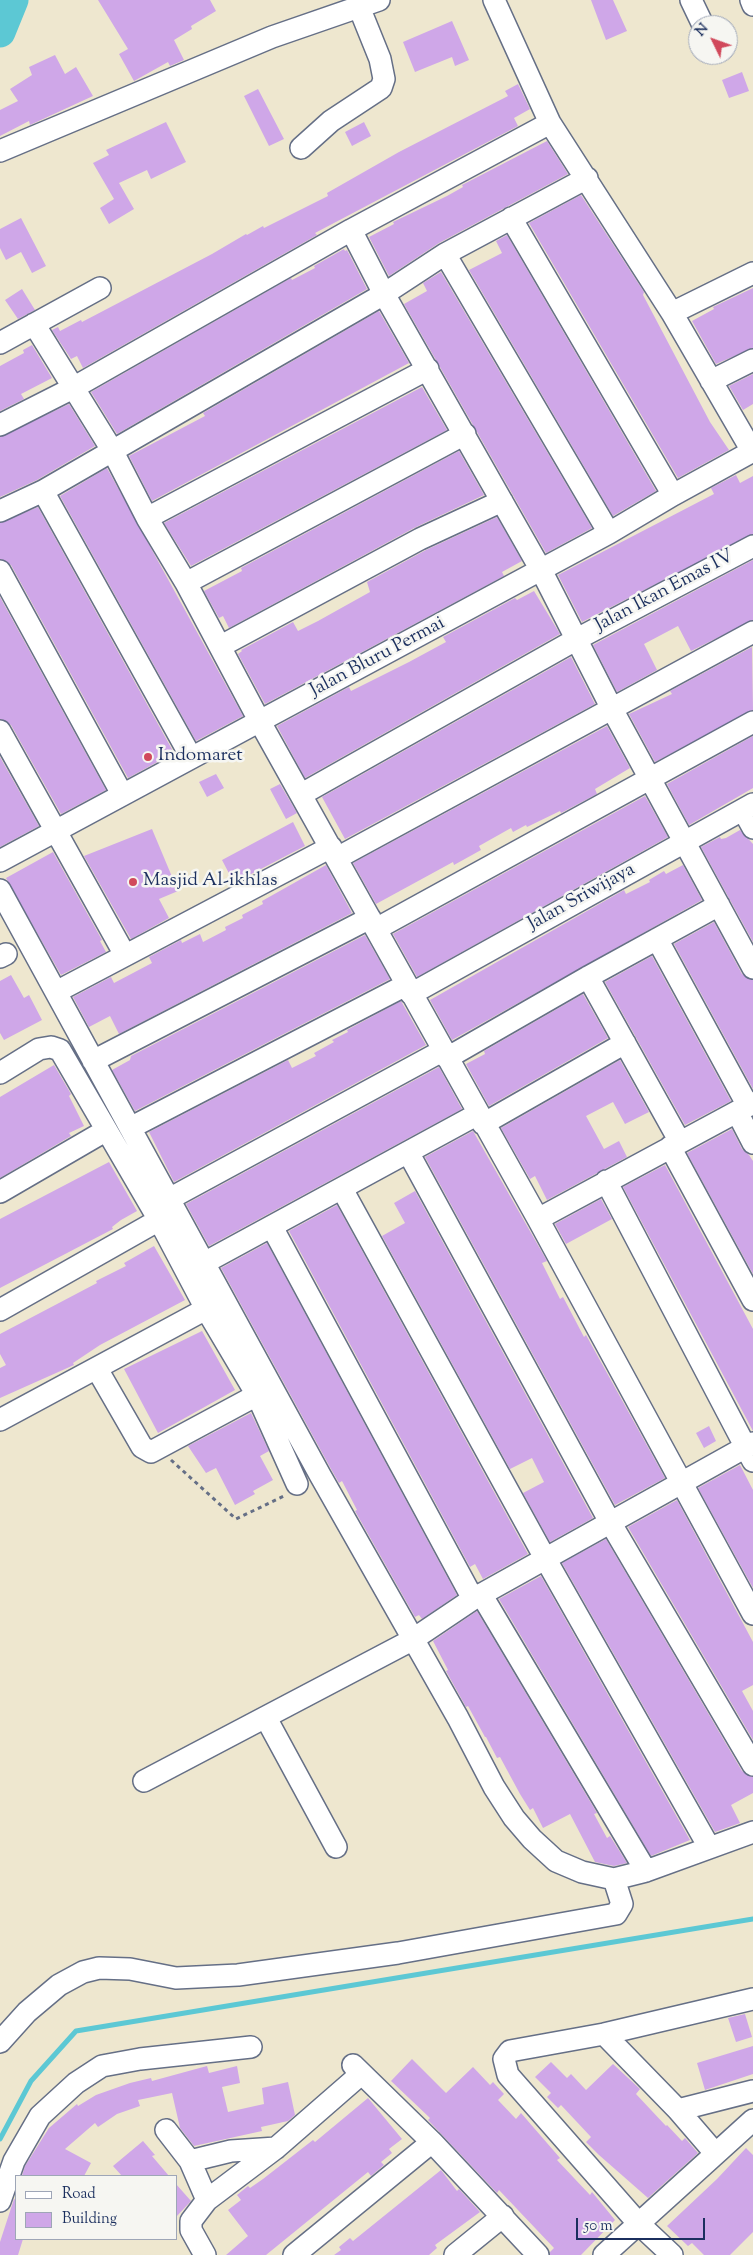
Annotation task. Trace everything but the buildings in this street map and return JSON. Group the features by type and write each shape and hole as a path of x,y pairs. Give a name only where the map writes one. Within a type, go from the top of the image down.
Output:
{"street":[{"path":"494,0 550,123 672,313 753,451"},
{"path":"691,0 698,15"},
{"path":"751,0 753,5"},
{"path":"0,151 272,37 369,3 384,79 380,88 331,121 301,148"},
{"path":"0,425 73,388 351,230 550,123"},
{"path":"0,511 42,491 384,294 445,254 587,178"},
{"path":"511,218 673,495"},
{"path":"351,230 384,294 428,368 541,570 612,709 651,777 753,968"},
{"path":"445,254 609,533"},
{"path":"672,313 753,272"},
{"path":"0,343 100,288"},
{"path":"34,324 112,450 147,518 221,646 260,722 302,794 480,1119 538,1220 753,1614"},
{"path":"711,381 753,360"},
{"path":"147,518 428,368"},
{"path":"186,583 465,434"},
{"name":"Jalan Bluru Permai","path":"0,861 609,533 753,451"},
{"path":"42,491 191,757"},
{"path":"221,646 420,539 502,501"},
{"name":"Jalan Ikan Emas IV","path":"302,794 577,639 753,546"},
{"path":"0,571 122,794"},
{"path":"56,992 125,955 334,853 612,709 753,632"},
{"path":"93,1061 373,923 753,722"},
{"path":"0,731 125,955"},
{"path":"748,807 753,828"},
{"name":"Jalan Sriwijaya","path":"130,1128 409,990 748,807"},
{"path":"0,890 412,1640 458,1718 494,1787 532,1839 556,1861 582,1872 614,1879 646,1871 753,1832"},
{"path":"170,1199 720,905"},
{"path":"657,939 746,1107 753,1143"},
{"path":"588,976 625,1043 753,1300"},
{"path":"204,1263 408,1152 480,1119 625,1043"},
{"path":"0,1073 39,1049 51,1047 60,1050 105,1131 159,1220 206,1309 257,1395 297,1484"},
{"path":"538,1220 606,1181 746,1107"},
{"path":"0,1192 105,1131"},
{"path":"408,1152 610,1522 753,1765"},
{"path":"144,1781 412,1640 477,1597 545,1558 682,1484 750,1450 606,1181"},
{"path":"342,1189 545,1558 709,1847"},
{"path":"0,1310 159,1220"},
{"path":"272,1226 477,1597 646,1871"},
{"path":"0,1420 206,1309"},
{"path":"97,1369 142,1447 151,1452 257,1395"},
{"path":"266,1718 336,1847"},
{"path":"0,2042 27,2012 59,1985 83,1972 99,1968 130,1969 176,1978 238,1975 398,1953 616,1914 622,1904 614,1879"},
{"path":"672,2255 639,2224 508,2075 504,2058 510,2051 604,2034 753,1999"},
{"path":"604,2034 678,2110 714,2153"},
{"path":"0,2202 14,2161 40,2116 76,2082 102,2066 140,2059 251,2047"},
{"path":"205,2255 191,2230 193,2216 207,2200 276,2148 357,2070 432,2142 538,2255"},
{"path":"678,2110 753,2091"},
{"path":"604,2255 714,2153 753,2120"},
{"path":"166,2130 190,2161 207,2200"},
{"path":"294,2255 432,2142"},
{"path":"190,2161 231,2151 276,2148"},
{"path":"454,2255 503,2216"}],"path":[{"path":"159,1449 236,1519 290,1494 297,1484"}],"waterway":[{"path":"0,32 13,0"},
{"path":"0,2139 31,2081 76,2031 753,1919"}],"place":[{"name":"Indomaret","path":"148,757"},
{"name":"Masjid Al-ikhlas","path":"133,882"}]}
